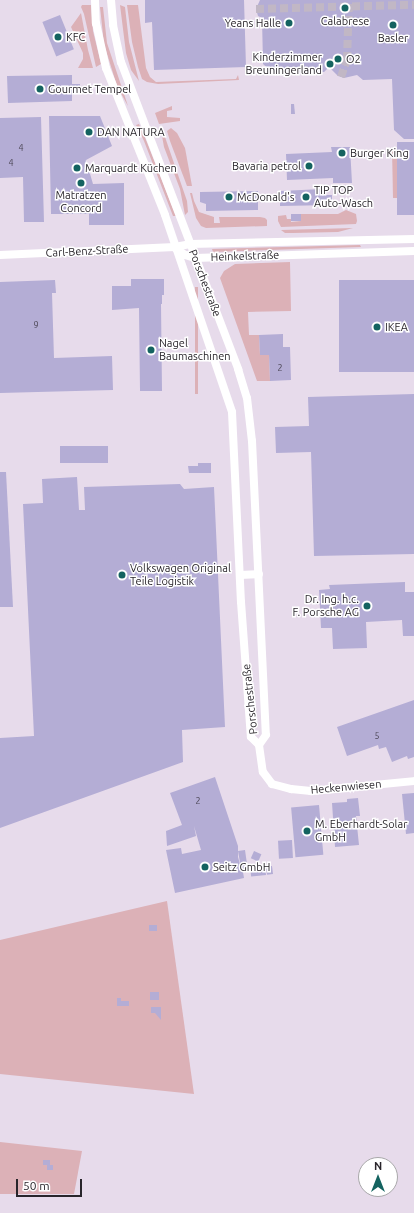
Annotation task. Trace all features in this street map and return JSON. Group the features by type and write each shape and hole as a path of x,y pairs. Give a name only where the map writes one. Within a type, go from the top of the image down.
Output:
{"street":[{"name":"Porschestraße","path":"95,0 96,23 106,68 165,215 232,412 240,575 251,737 259,745 266,735 252,441 247,398 240,374 120,62 110,0"},
{"name":"Heinkelstraße","path":"175,247 190,244 414,239"},
{"name":"Heinkelstraße","path":"175,247 185,255 195,258 414,251"},
{"name":"Carl-Benz-Straße","path":"0,256 175,247"},
{"path":"240,575 259,574"},
{"name":"Heckenwiesen","path":"259,745 263,772 272,784 291,789 312,792 414,781"}],"shaded area":[{"path":"82,5 91,5 93,31 101,64 96,67 84,14 81,7"},
{"path":"120,5 125,7 129,42 139,81 131,70 126,53"},
{"path":"127,5 138,5 146,68 150,77 156,82 236,79 238,75 239,80 158,84 147,82 142,79 132,42"},
{"path":"100,7 103,7 107,43 128,106 117,86 104,44"},
{"path":"81,13 93,68 78,68 83,59 83,53 71,27"},
{"path":"172,106 172,110 167,111 167,117 180,118 180,121 159,124 155,113"},
{"path":"139,124 176,216 173,216 144,141 136,125"},
{"path":"171,128 177,133 185,148 192,186 187,186 170,141 167,131"},
{"path":"162,136 165,137 187,201 188,212 185,215 180,189 164,147"},
{"path":"392,148 397,153 399,198 393,198"},
{"path":"190,193 192,193 199,212 214,217 214,223 220,223 219,217 260,217 267,220 267,226 206,228 201,226 196,218"},
{"path":"346,210 356,214 356,224 281,227 278,221 278,216 286,215 287,219 291,219 291,222 301,221 301,214 338,214"},
{"path":"353,228 338,232 285,233 281,230"},
{"path":"360,245 361,247 213,252 212,249"},
{"path":"290,262 291,311 248,312 249,335 259,335 260,355 269,355 270,381 257,381 220,278 224,271 235,264"},
{"path":"195,287 198,287 198,394 195,394"},
{"path":"167,901 194,1094 0,1074 0,940"},
{"path":"0,1142 82,1151 74,1194 0,1194"}],"building":[{"path":"145,0 244,0 246,67 154,70 152,22 145,23"},
{"path":"260,0 414,0 414,139 404,139 394,130 392,79 363,80 357,75 344,78 338,76 329,67 324,72 273,73 263,64 262,18 258,16 256,9"},
{"path":"60,15 74,49 56,56 42,22"},
{"path":"72,75 72,84 80,84 80,91 72,91 72,101 8,103 7,76"},
{"path":"291,104 294,104 295,114 291,114"},
{"path":"49,116 100,116 112,146 86,160 93,184 124,183 124,225 89,225 89,214 51,214"},
{"path":"41,117 44,222 24,222 23,177 0,178 0,118"},
{"path":"397,142 414,142 414,215 397,215"},
{"name":"Bavaria petrol","path":"331,147 350,147 352,183 333,183 333,178 287,180 286,154 332,152"},
{"name":"TIP TOP Auto-Wasch","path":"323,189 323,195 332,195 332,205 280,206 280,191"},
{"name":"McDonald's","path":"258,191 258,210 206,211 206,204 200,202 200,192"},
{"path":"291,214 301,214 301,221 291,221"},
{"name":"Nagel Baumaschinen","path":"131,279 164,279 164,295 162,295 161,304 162,391 140,391 139,308 112,310 112,286 131,286"},
{"path":"55,280 56,293 52,293 54,358 112,356 113,390 0,393 0,282"},
{"name":"IKEA","path":"339,280 414,280 414,372 339,372"},
{"path":"283,334 283,347 290,347 291,380 270,381 269,355 260,355 259,335"},
{"path":"414,394 414,554 314,556 311,452 276,453 275,427 309,426 308,397"},
{"path":"60,446 108,446 108,463 60,463"},
{"path":"198,463 211,463 211,473 189,473 188,466 198,466"},
{"path":"0,472 6,472 13,607 0,607"},
{"name":"Volkswagen Original Teile Logistik","path":"77,477 79,510 85,510 84,487 180,484 184,489 214,487 225,727 182,730 183,762 0,828 0,738 34,736 23,504 43,503 42,479"},
{"name":"Dr. Ing. h.c. F. Porsche AG","path":"405,582 405,592 414,592 414,636 403,636 402,620 366,622 367,648 333,649 332,628 321,628 319,590 330,589 329,585"},
{"path":"414,700 414,757 408,759 407,756 392,762 386,747 379,749 378,745 347,756 337,727"},
{"path":"215,777 238,846 238,851 245,850 248,871 243,872 244,878 175,893 166,850 181,848 182,854 201,850 194,826 196,836 167,846 166,831 182,825 170,793"},
{"path":"414,793 414,833 406,834 402,794"},
{"path":"358,798 360,816 356,816 359,845 335,847 332,803 347,802 347,799"},
{"name":"M. Eberhardt-Solar GmbH","path":"319,805 323,855 295,857 291,807"},
{"path":"292,840 293,858 279,859 278,841"},
{"path":"254,851 261,854 258,861 251,858"},
{"path":"265,865 266,875 251,877 250,867"},
{"path":"272,866 273,874 267,875 266,867"},
{"path":"149,925 157,925 157,931 149,931"},
{"path":"150,992 159,992 159,1000 150,1000"},
{"path":"117,998 121,998 121,1001 129,1001 129,1006 117,1006"},
{"path":"151,1007 161,1007 161,1020 155,1013 151,1013"},
{"path":"43,1160 50,1160 50,1165 53,1165 53,1170 47,1170 47,1165 43,1165"}],"tunnel":[{"path":"341,77 347,60 349,0"},
{"path":"256,9 414,5"}],"place":[{"name":"Calabrese","path":"345,8"},
{"name":"Yeans Halle","path":"289,23"},
{"name":"Basler","path":"393,25"},
{"name":"KFC","path":"58,37"},
{"name":"O2","path":"338,59"},
{"name":"Kinderzimmer Breuningerland","path":"330,64"},
{"name":"Gourmet Tempel","path":"40,89"},
{"name":"DAN NATURA","path":"89,132"},
{"name":"Burger King","path":"342,153"},
{"name":"Bavaria petrol","path":"309,166"},
{"name":"Marquardt Küchen","path":"77,168"},
{"name":"Matratzen Concord","path":"81,183"},
{"name":"McDonald's","path":"229,197"},
{"name":"TIP TOP Auto-Wasch","path":"306,197"},
{"name":"IKEA","path":"377,327"},
{"name":"Nagel Baumaschinen","path":"151,350"},
{"name":"Volkswagen Original Teile Logistik","path":"122,575"},
{"name":"Dr. Ing. h.c. F. Porsche AG","path":"367,606"},
{"name":"M. Eberhardt-Solar GmbH","path":"307,831"},
{"name":"Seitz GmbH","path":"205,867"}]}
